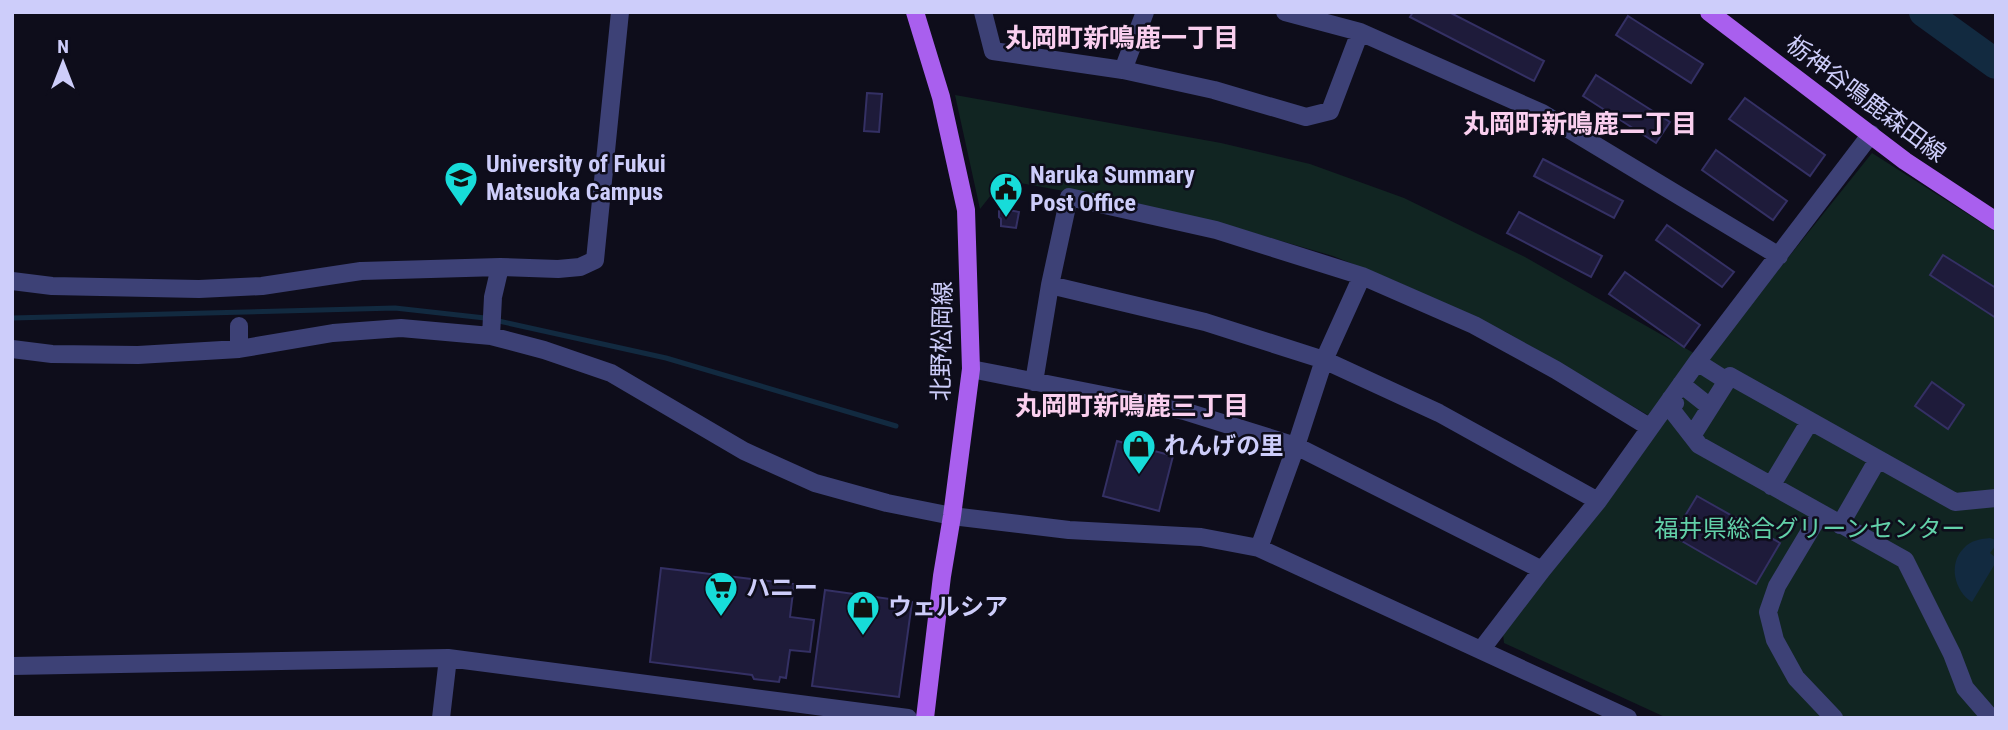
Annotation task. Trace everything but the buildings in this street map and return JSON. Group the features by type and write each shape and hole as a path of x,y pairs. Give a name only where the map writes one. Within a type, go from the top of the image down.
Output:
{"main road":[{"name":"北野松岡線","path":"915,12 942,97 966,210 971,369 925,718"},
{"name":"栃神谷鳴鹿森田線","path":"1710,12 1905,161 1996,221"}],"street":[{"path":"12,281 52,286 199,289 262,286 361,271 580,267 595,260 620,12"},
{"path":"983,12 993,51 1123,70 1214,90 1307,117 1330,111 1360,32"},
{"path":"1123,70 1145,12"},
{"path":"1285,12 1360,32 1542,113 1779,256"},
{"path":"1481,650 1598,501 1649,427 1871,134"},
{"path":"1034,382 1069,197 1216,230 1362,276 1474,325 1556,370 1649,427"},
{"path":"491,336 493,297 500,267"},
{"path":"1259,548 1324,360 1362,276"},
{"path":"1051,285 1205,322 1324,360 1439,413 1598,501"},
{"path":"239,326 239,349"},
{"path":"12,349 52,354 138,355 239,349 333,333 401,328 491,336 544,350 611,373 744,451 815,483 887,503 952,516 1069,530 1201,537 1259,548 1628,718"},
{"path":"1698,362 1727,380"},
{"path":"971,369 1184,411 1296,446 1542,570"},
{"path":"1692,436 1730,376 1955,502 1996,498"},
{"path":"1676,391 1710,407"},
{"path":"1676,391 1671,410 1699,445 1905,560 1952,654 1965,688 1992,718"},
{"path":"1771,486 1810,421"},
{"path":"1840,525 1878,459"},
{"path":"1820,514 1777,586 1768,612 1776,640 1796,678 1833,718"},
{"path":"12,667 448,658 908,718"},
{"path":"440,718 448,658"}],"green space":[{"name":"福井県総合グリーンセンター","path":"955,95 1221,143 1310,164 1404,198 1525,257 1706,360 1872,153 1996,232 1996,718 1667,718 1504,643 1503,634 1658,421 1506,332 1393,280 1333,256 1233,227 1146,206 1003,180 980,209"}],"water":[{"path":"1990,538 1996,540 1990,553 1996,558 1996,562 1972,602 1957,584 1956,561 1970,543"}],"waterway":[{"path":"1924,12 1996,64"},
{"path":"12,318 395,308 485,318 666,358 896,426"}],"place":[{"name":"University of Fukui Matsuoka Campus","path":"461,208"},
{"name":"Naruka Summary Post Office","path":"1006,219"},
{"name":"れんげの里","path":"1139,476"},
{"name":"ハニー","path":"721,618"},
{"name":"ウェルシア","path":"863,637"}],"district":[{"name":"丸岡町新鳴鹿一丁目","path":"1122,38"},
{"name":"丸岡町新鳴鹿二丁目","path":"1580,124"},
{"name":"丸岡町新鳴鹿三丁目","path":"1132,406"}]}
